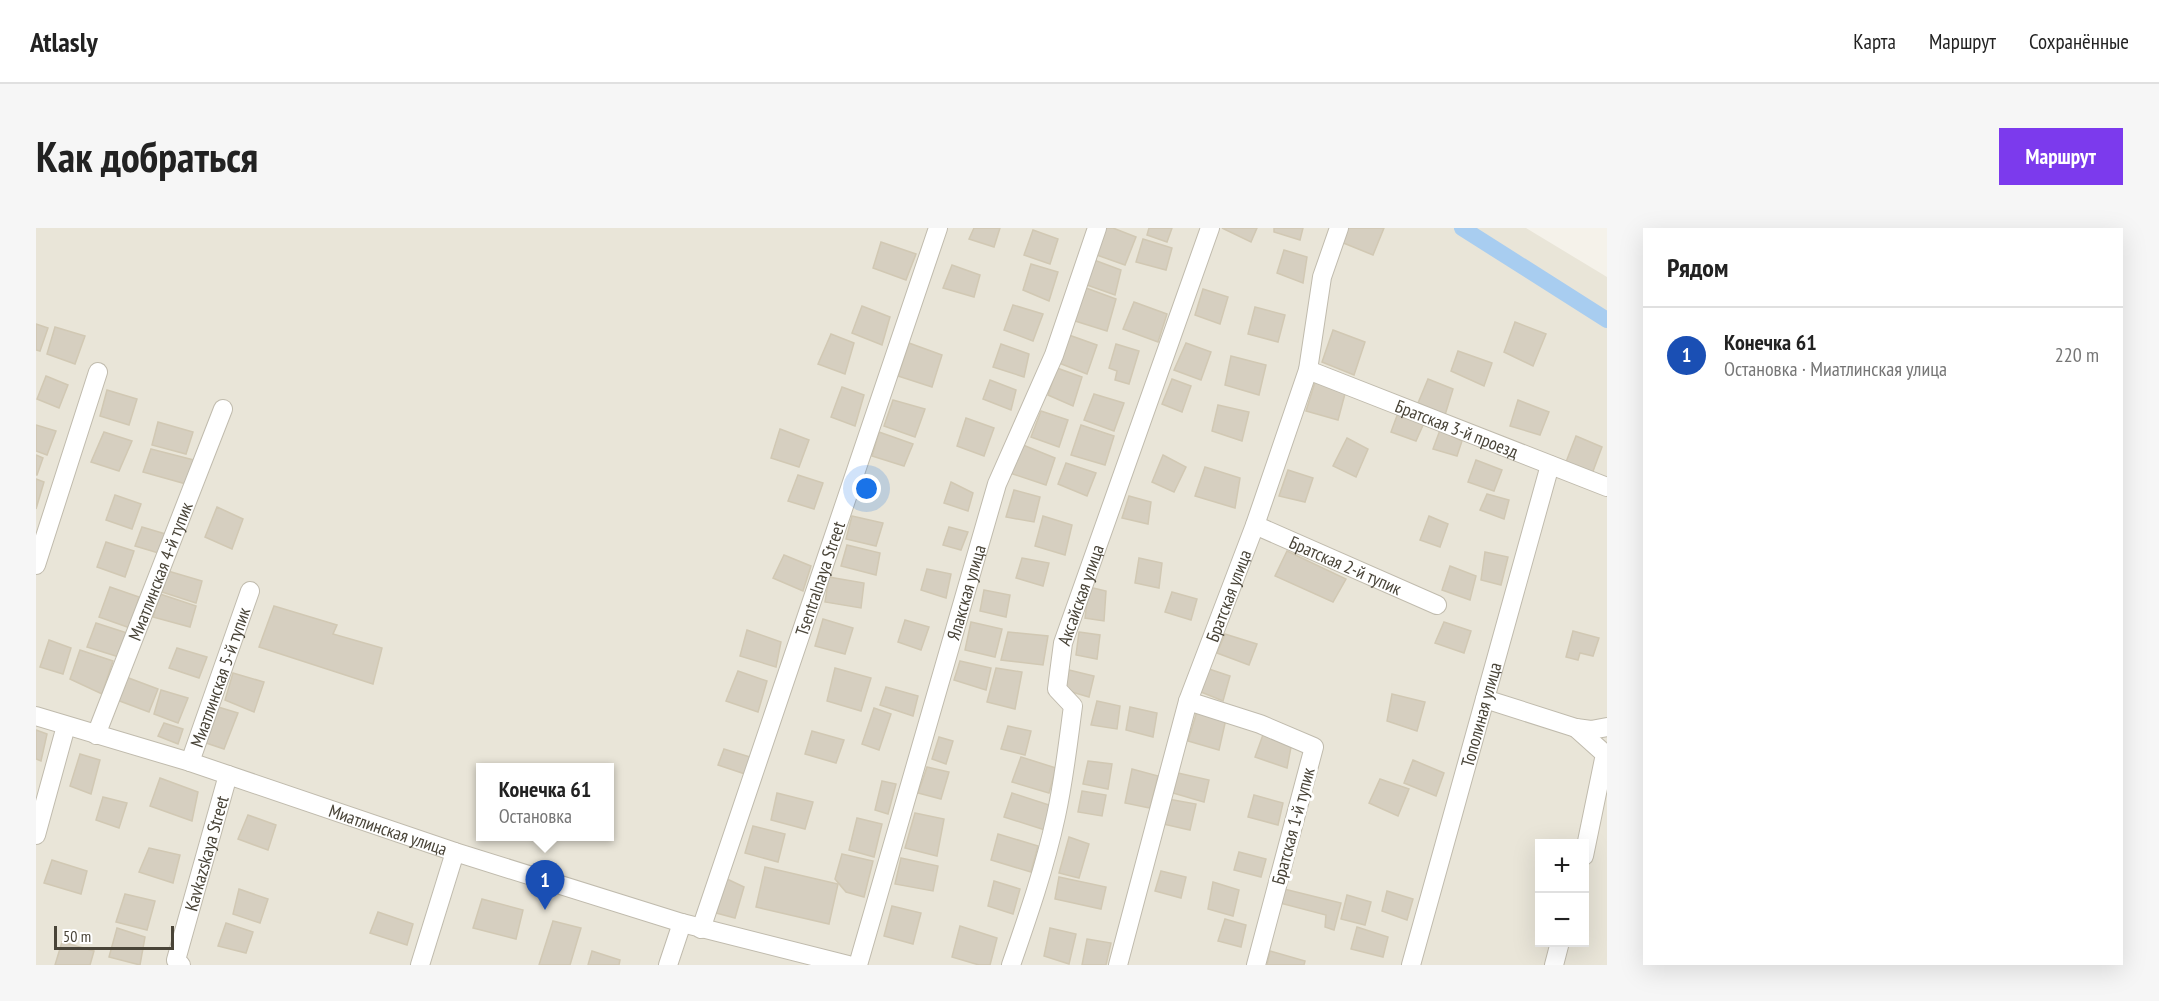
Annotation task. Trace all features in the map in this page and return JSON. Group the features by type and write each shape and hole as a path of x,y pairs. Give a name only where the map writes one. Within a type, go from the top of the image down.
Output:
{"street":[{"name":"Tsentralnaya Street","path":"701,929 938,228"},
{"name":"Ялакская улица","path":"858,965 997,484 1054,355 1096,228"},
{"name":"Аксайская улица","path":"1011,965 1039,882 1056,815 1065,765 1073,706 1057,689 1063,643 1210,228"},
{"name":"Братская улица","path":"1118,965 1188,701 1255,525 1308,370 1322,277 1339,228"},
{"name":"Братская 3-й проезд","path":"1308,370 1607,487"},
{"path":"36,565 98,372"},
{"name":"Миатлинская 4-й тупик","path":"96,735 223,409"},
{"name":"Тополиная улица","path":"1411,965 1550,465"},
{"name":"Братская 2-й тупик","path":"1255,525 1437,605"},
{"name":"Миатлинская 5-й тупик","path":"190,762 250,591"},
{"path":"1485,699 1575,728 1591,730 1607,727"},
{"name":"Братская 1-й тупик","path":"1188,701 1260,724 1314,747 1256,965"},
{"name":"Миатлинская улица","path":"36,716 190,762 455,852 701,929 848,965"},
{"path":"36,835 66,726"},
{"path":"1575,728 1606,752 1588,839"},
{"name":"Kavkazskaya Street","path":"182,965 176,960 228,775"},
{"path":"420,965 455,852"},
{"path":"669,965 682,923"},
{"path":"1554,965 1559,947"}],"shaded area":[{"path":"36,228 1526,228 1607,277 1607,965 36,965"}],"building":[{"path":"974,228 1000,228 994,247 969,239"},
{"path":"1103,228 1113,228 1136,237 1125,265 1094,254"},
{"path":"1149,228 1172,228 1167,242 1147,235"},
{"path":"1222,228 1257,228 1251,242"},
{"path":"1274,228 1303,228 1300,240 1274,232"},
{"path":"1346,228 1384,228 1373,255 1341,242"},
{"path":"1033,230 1058,239 1050,264 1024,255"},
{"path":"1143,239 1172,248 1166,270 1136,262"},
{"path":"881,242 916,254 906,280 873,268"},
{"path":"1284,250 1307,257 1303,283 1277,273"},
{"path":"1094,260 1121,270 1115,295 1087,285"},
{"path":"1031,264 1058,272 1049,301 1023,290"},
{"path":"952,265 980,275 974,297 943,288"},
{"path":"1086,288 1116,299 1107,331 1075,321"},
{"path":"1203,289 1228,297 1220,324 1195,315"},
{"path":"1134,302 1167,314 1158,342 1123,329"},
{"path":"1013,305 1043,314 1033,341 1004,330"},
{"path":"862,306 890,317 882,345 852,333"},
{"path":"1255,307 1285,315 1278,342 1248,334"},
{"path":"1515,322 1546,334 1533,366 1504,352"},
{"path":"36,324 48,328 40,351 36,350"},
{"path":"55,327 85,336 75,364 47,354"},
{"path":"1333,330 1365,342 1354,375 1322,362"},
{"path":"831,334 854,343 845,374 818,364"},
{"path":"1069,335 1097,345 1087,374 1059,363"},
{"path":"909,343 942,355 932,387 898,376"},
{"path":"1186,343 1211,352 1201,380 1174,370"},
{"path":"1001,344 1029,354 1024,377 993,367"},
{"path":"1116,344 1139,351 1129,384 1115,380 1117,371 1109,368"},
{"path":"1458,351 1492,363 1484,386 1451,371"},
{"path":"1231,356 1266,365 1259,395 1225,385"},
{"path":"1057,368 1082,377 1073,406 1048,395"},
{"path":"46,376 68,385 59,408 37,399"},
{"path":"1172,379 1191,386 1182,412 1162,404"},
{"path":"1428,379 1453,389 1445,415 1418,403"},
{"path":"990,380 1016,390 1011,410 983,399"},
{"path":"1315,382 1346,390 1338,420 1306,411"},
{"path":"842,387 864,395 855,426 831,417"},
{"path":"107,390 137,399 129,425 100,416"},
{"path":"1094,394 1124,403 1114,431 1084,420"},
{"path":"893,400 925,409 915,437 884,426"},
{"path":"1518,400 1549,412 1540,435 1510,426"},
{"path":"1218,405 1249,412 1242,441 1212,431"},
{"path":"1041,411 1068,420 1059,447 1031,437"},
{"path":"1398,413 1424,423 1416,441 1391,432"},
{"path":"966,418 994,428 984,456 957,446"},
{"path":"158,422 193,432 186,454 152,445"},
{"path":"36,425 56,431 47,455 36,451"},
{"path":"1081,425 1114,436 1105,465 1071,455"},
{"path":"780,429 809,440 799,467 771,458"},
{"path":"1440,430 1462,441 1457,456 1433,449"},
{"path":"104,432 132,441 119,471 91,462"},
{"path":"879,432 913,444 904,466 872,456"},
{"path":"1576,436 1602,447 1592,474 1566,462"},
{"path":"1347,438 1368,449 1356,477 1333,466"},
{"path":"1023,445 1055,458 1046,485 1010,473"},
{"path":"151,449 194,460 186,484 143,472"},
{"path":"36,455 43,458 37,475 36,475"},
{"path":"1163,455 1186,467 1174,492 1152,482"},
{"path":"1476,460 1502,470 1494,491 1468,482"},
{"path":"1066,463 1096,473 1087,496 1058,484"},
{"path":"1205,467 1240,478 1235,508 1195,496"},
{"path":"1288,470 1313,478 1305,502 1279,496"},
{"path":"798,475 823,483 814,509 788,501"},
{"path":"36,479 44,482 36,509"},
{"path":"951,482 973,493 968,511 944,503"},
{"path":"1014,490 1040,497 1034,522 1006,517"},
{"path":"1487,494 1509,500 1504,519 1480,510"},
{"path":"115,495 141,504 132,529 106,520"},
{"path":"1129,496 1151,502 1148,524 1122,518"},
{"path":"217,507 243,519 232,549 205,537"},
{"path":"852,516 883,523 876,546 846,539"},
{"path":"1043,516 1072,525 1065,555 1035,546"},
{"path":"1429,516 1448,524 1440,547 1420,540"},
{"path":"142,527 169,535 162,554 135,546"},
{"path":"949,527 968,532 961,550 943,545"},
{"path":"106,542 134,551 125,577 97,567"},
{"path":"847,545 880,553 876,575 841,566"},
{"path":"1287,551 1346,579 1333,602 1275,576"},
{"path":"1485,552 1508,557 1501,585 1481,580"},
{"path":"784,555 811,566 803,591 773,578"},
{"path":"1022,558 1049,563 1043,586 1016,578"},
{"path":"1139,558 1162,563 1159,588 1135,583"},
{"path":"1450,566 1476,576 1470,600 1442,590"},
{"path":"927,569 951,574 946,598 921,590"},
{"path":"168,571 202,581 196,603 162,592"},
{"path":"829,577 864,583 861,608 825,602"},
{"path":"110,587 139,597 130,628 99,617"},
{"path":"1089,587 1106,591 1104,621 1085,618"},
{"path":"984,590 1010,595 1006,617 980,611"},
{"path":"1172,592 1197,599 1191,620 1165,612"},
{"path":"160,594 196,606 190,627 153,617"},
{"path":"274,606 337,625 333,634 382,648 373,684 259,647"},
{"path":"823,619 853,628 845,654 815,646"},
{"path":"905,620 929,627 921,650 898,642"},
{"path":"971,622 1002,629 995,657 965,650"},
{"path":"1444,622 1471,631 1464,653 1435,643"},
{"path":"96,623 127,633 119,657 87,647"},
{"path":"747,630 781,642 776,667 740,656"},
{"path":"1573,631 1599,638 1593,656 1580,653 1578,660 1566,657"},
{"path":"1008,632 1048,636 1043,665 1001,660"},
{"path":"1079,632 1100,635 1097,659 1076,655"},
{"path":"1225,634 1257,644 1249,665 1217,653"},
{"path":"49,640 71,648 63,674 40,667"},
{"path":"177,648 207,657 199,678 169,668"},
{"path":"80,650 113,661 102,694 70,679"},
{"path":"960,661 991,668 986,690 954,680"},
{"path":"835,668 871,678 861,711 827,701"},
{"path":"996,668 1022,672 1015,709 987,702"},
{"path":"1209,669 1230,676 1223,701 1201,692"},
{"path":"1069,670 1094,676 1089,697 1065,690"},
{"path":"738,671 767,681 758,712 726,701"},
{"path":"233,673 264,682 254,712 225,700"},
{"path":"126,677 158,689 149,712 117,700"},
{"path":"886,687 918,696 913,716 880,705"},
{"path":"161,690 188,698 178,723 154,714"},
{"path":"1392,694 1425,702 1417,731 1387,721"},
{"path":"1097,701 1120,706 1117,729 1091,725"},
{"path":"215,706 238,713 224,749 203,742"},
{"path":"1130,707 1157,713 1153,737 1126,730"},
{"path":"874,708 891,714 879,750 862,744"},
{"path":"1197,711 1226,719 1219,750 1188,741"},
{"path":"164,723 183,729 178,744 158,736"},
{"path":"1008,726 1031,731 1025,755 1001,749"},
{"path":"36,730 47,734 41,761 36,759"},
{"path":"812,731 844,740 836,763 805,754"},
{"path":"1264,732 1292,742 1287,768 1255,757"},
{"path":"939,737 953,741 946,764 932,759"},
{"path":"724,749 750,757 745,774 718,765"},
{"path":"80,754 100,760 91,794 70,786"},
{"path":"1021,757 1056,768 1049,793 1012,782"},
{"path":"1413,760 1444,773 1436,796 1404,783"},
{"path":"1088,761 1112,764 1108,789 1083,784"},
{"path":"927,767 949,772 941,799 918,793"},
{"path":"1132,769 1158,776 1150,808 1125,803"},
{"path":"1178,773 1209,780 1204,802 1173,793"},
{"path":"160,778 198,792 192,821 150,806"},
{"path":"1380,779 1409,789 1398,816 1369,803"},
{"path":"882,781 896,784 888,814 875,810"},
{"path":"1082,791 1106,795 1102,816 1078,812"},
{"path":"777,793 813,802 805,829 771,820"},
{"path":"1012,793 1052,806 1045,830 1004,817"},
{"path":"1254,795 1283,803 1278,825 1248,817"},
{"path":"103,797 127,803 119,828 96,820"},
{"path":"1168,799 1196,804 1190,830 1163,824"},
{"path":"915,813 944,819 937,856 905,848"},
{"path":"248,815 276,825 268,850 238,839"},
{"path":"857,818 882,824 874,857 849,850"},
{"path":"753,826 785,834 778,862 745,853"},
{"path":"998,834 1038,846 1031,872 991,860"},
{"path":"1069,837 1089,844 1079,878 1059,873"},
{"path":"149,848 180,855 173,883 139,872"},
{"path":"1239,852 1266,859 1261,877 1234,870"},
{"path":"842,854 873,861 864,897 846,892 835,879"},
{"path":"901,858 938,866 933,891 895,884"},
{"path":"52,860 87,871 81,894 44,883"},
{"path":"765,867 838,884 829,924 756,907"},
{"path":"1161,871 1186,877 1181,898 1155,891"},
{"path":"1059,877 1106,887 1101,909 1055,899"},
{"path":"727,879 744,887 735,918 716,913"},
{"path":"994,881 1020,889 1013,914 988,906"},
{"path":"1213,882 1239,890 1233,916 1208,909"},
{"path":"239,889 268,899 260,923 233,914"},
{"path":"1284,889 1341,903 1334,930 1325,927 1326,915 1280,903"},
{"path":"1387,891 1413,899 1407,920 1382,911"},
{"path":"125,894 155,901 147,930 116,922"},
{"path":"1347,895 1371,902 1365,925 1341,919"},
{"path":"482,899 523,910 516,939 473,928"},
{"path":"892,906 921,913 913,944 884,936"},
{"path":"378,912 413,924 407,945 370,933"},
{"path":"1225,919 1246,925 1241,947 1218,941"},
{"path":"553,921 581,928 570,965 539,965"},
{"path":"226,923 253,932 246,953 218,946"},
{"path":"960,926 997,938 990,965 979,965 952,957"},
{"path":"1357,927 1388,937 1383,957 1351,949"},
{"path":"117,928 145,937 140,965 109,957"},
{"path":"1050,928 1076,934 1069,964 1044,956"},
{"path":"1087,939 1111,943 1106,965 1082,965"},
{"path":"62,942 94,951 90,965 55,965"},
{"path":"592,951 620,960 619,965 588,965"},
{"path":"1270,951 1305,961 1304,965 1267,965"}],"waterway":[{"path":"1462,228 1607,320"}],"place":[{"name":"Конечка 61","path":"545,910"}]}
